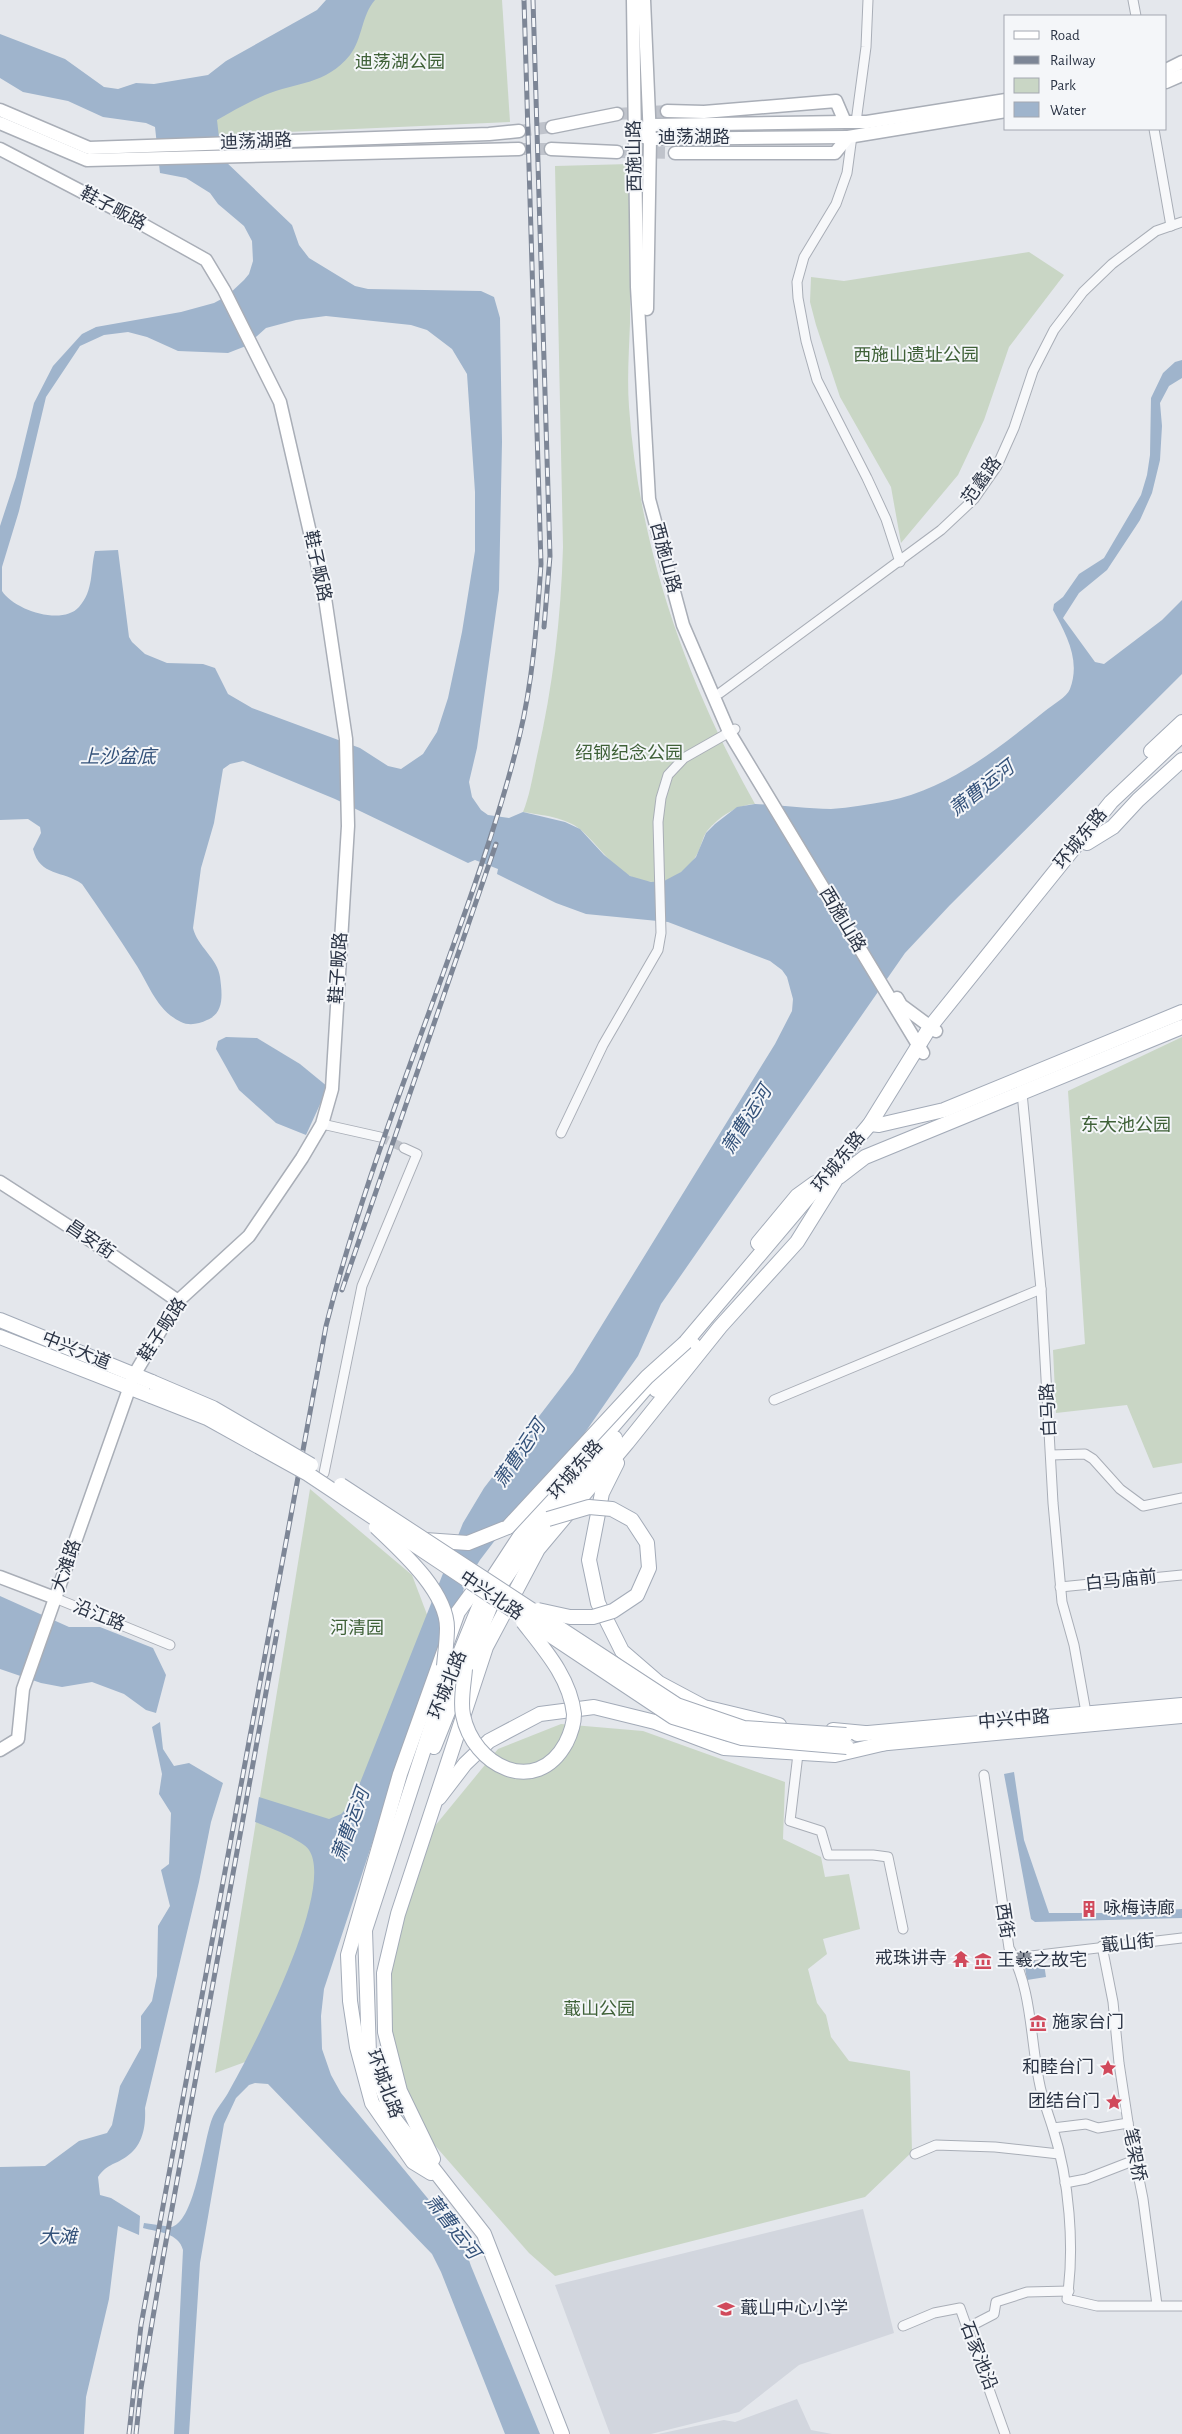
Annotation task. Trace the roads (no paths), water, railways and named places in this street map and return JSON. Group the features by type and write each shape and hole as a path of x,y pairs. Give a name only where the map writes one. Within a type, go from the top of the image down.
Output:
{"main road":[{"path":"1084,841 1087,820 1099,802 1182,722"},
{"name":"环城东路","path":"492,1589 526,1527 686,1342 835,1177 875,1124 933,1029 1084,841 1111,802 1182,736"},
{"name":"环城东路","path":"1084,841 1182,748"},
{"path":"1084,841 1113,827 1138,800 1182,760"},
{"path":"875,1124 944,1110 1182,1012"},
{"path":"439,2175 413,2162 372,2103 357,2047 350,2001 348,1955 400,1774 458,1612 616,1404 669,1351 797,1196 835,1177 865,1157 1182,1027"},
{"path":"439,2175 400,2090 385,2032 384,1973 398,1914 486,1647 538,1549 627,1444 720,1327 797,1242 835,1177"},
{"name":"环城东路","path":"492,1589 548,1518 792,1224"},
{"name":"中兴大道","path":"0,1320 132,1381"},
{"name":"中兴大道","path":"0,1336 152,1389"},
{"path":"425,1540 468,1543 508,1527 648,1377 686,1342"},
{"name":"中兴北路","path":"152,1389 213,1408 324,1473 425,1540 673,1717 742,1738 846,1741"},
{"name":"中兴北路","path":"152,1389 308,1474 522,1610"},
{"path":"627,1444 602,1493 589,1560 598,1603 622,1651 659,1683 704,1707 769,1724 864,1733"},
{"path":"352,1503 415,1565 440,1602 447,1626 444,1666 394,1819 365,1930"},
{"path":"522,1610 570,1617 593,1617 613,1611 637,1595 649,1568 647,1543 632,1520 612,1509 589,1507 548,1518"},
{"name":"环城北路","path":"492,1589 442,1711 365,1930 369,2054 393,2117 484,2234 562,2434"},
{"name":"环城北路","path":"442,1711 465,1670 492,1589"},
{"path":"465,1670 462,1713 468,1733 478,1750 497,1765 511,1770 529,1772 544,1767 560,1753 571,1733 574,1715 567,1686 554,1661 522,1610"},
{"name":"中兴中路","path":"846,1741 886,1743 1088,1719 1182,1704"},
{"path":"432,1809 464,1764 489,1741 540,1714 594,1708 655,1722 724,1748 836,1756 886,1743"},
{"name":"中兴中路","path":"846,1741 864,1733 1088,1719 1182,1716"},
{"name":"环城北路","path":"439,2175 488,2232 572,2434"}],"street":[{"name":"西施山路","path":"633,0 637,287 649,499 683,625 734,735 899,1007 920,1050"},
{"name":"西施山路","path":"644,0 650,125 646,286 655,498 689,623 720,693 734,735"},
{"path":"851,122 866,47 868,0"},
{"path":"1133,0 1136,15"},
{"path":"1167,70 1182,62"},
{"path":"1167,82 1182,75"},
{"name":"迪荡湖路","path":"635,134 650,125 851,122 1004,100"},
{"name":"迪荡湖路","path":"667,111 704,112 836,101 851,122"},
{"name":"迪荡湖路","path":"0,110 89,148 489,134 519,131"},
{"name":"迪荡湖路","path":"635,134 650,139 850,136 1004,111"},
{"path":"552,127 617,114"},
{"name":"迪荡湖路","path":"0,123 87,160 519,149"},
{"path":"1154,130 1171,226"},
{"name":"迪荡湖路","path":"675,153 835,152 850,136"},
{"path":"850,136 847,173 836,204 804,257 797,282 798,298 806,341 817,380 868,478 886,519 900,562"},
{"name":"鞋子畈路","path":"0,150 115,209 206,260 224,290 280,402 325,598 346,739 348,826 332,1088 322,1124 302,1158 249,1236 178,1301 132,1381"},
{"path":"551,150 617,152"},
{"name":"范蠡路","path":"720,693 900,562 941,530 974,499 997,466 1014,428 1033,371 1054,330 1083,292 1112,264 1156,231 1182,222"},
{"path":"561,1133 603,1045 658,950 661,933 658,822 661,798 668,776 684,758 734,735"},
{"name":"西施山路","path":"899,1007 933,1029"},
{"name":"白马路","path":"1022,1093 1040,1290 1060,1587 1088,1719"},
{"path":"322,1124 380,1137"},
{"path":"324,1473 362,1286 417,1154 404,1148"},
{"name":"昌安街","path":"0,1182 93,1242 178,1301"},
{"path":"774,1400 1040,1290"},
{"name":"大滩路","path":"0,1750 18,1740 23,1689 132,1381"},
{"path":"1051,1456 1084,1454 1093,1459 1120,1489 1143,1506 1182,1498"},
{"name":"白马庙前","path":"1060,1587 1182,1575"},
{"name":"沿江路","path":"0,1577 170,1645"},
{"path":"798,1754 790,1821 821,1831 828,1855 873,1854 888,1858 903,1928"},
{"name":"西街","path":"984,1775 1006,1936 1026,1994 1039,2081 1053,2128 1065,2183 1071,2268 1068,2295"},
{"name":"蕺山街","path":"1014,1958 1102,1946 1182,1938"},
{"name":"笔架桥","path":"1102,1946 1112,2002 1128,2123 1143,2199 1157,2305"},
{"path":"1053,2128 1086,2124 1098,2128 1128,2123"},
{"path":"915,2154 936,2145 995,2147 1059,2154"},
{"path":"1065,2183 1086,2178 1135,2160"},
{"path":"967,2328 994,2314 996,2302 1027,2292 1068,2295 1097,2306 1182,2306"},
{"name":"石家池沿","path":"903,2326 934,2314 960,2308 1005,2434"}],"water":[{"path":"326,0 375,0 370,6 354,48 341,65 321,77 265,95 217,120 220,146 224,160 292,225 299,245 309,258 355,286 368,289 481,291 494,297 500,318 502,442 499,590 477,748 469,782 472,797 481,810 488,815 509,818 523,812 565,822 580,829 604,855 630,876 651,882 664,881 681,872 696,857 706,833 737,807 755,804 831,809 888,801 931,787 971,766 1066,695 1073,678 1073,658 1063,628 1053,610 1054,604 1063,597 1079,574 1104,558 1141,495 1150,455 1151,398 1163,373 1175,362 1182,360 1182,378 1169,386 1160,403 1162,426 1160,460 1152,493 1140,520 1107,570 1079,593 1063,618 1095,662 1104,664 1162,620 1182,600 1182,674 950,905 905,953 661,1304 638,1356 584,1434 521,1506 480,1560 464,1586 460,1616 396,1771 324,1989 321,2016 322,2049 331,2075 341,2093 462,2240 540,2434 505,2434 441,2272 432,2254 268,2084 255,2083 249,2085 236,2098 224,2124 200,2263 189,2434 174,2434 183,2250 181,2244 173,2237 143,2228 144,2223 172,2227 180,2221 187,2210 198,2179 212,2119 228,2093 271,2009 301,1934 311,1900 314,1871 309,1850 300,1842 255,1822 259,1797 329,1819 341,1814 352,1803 463,1523 484,1488 573,1372 775,1044 792,1011 793,999 787,977 782,970 770,961 668,922 586,914 556,903 497,874 498,869 475,860 468,863 335,799 243,761 230,764 223,769 214,823 201,868 193,928 195,935 216,964 220,977 220,1008 213,1017 201,1023 187,1024 172,1017 159,1004 129,953 82,884 47,869 36,858 33,849 41,833 40,827 28,819 0,820 0,526 16,477 34,403 53,366 82,334 96,327 181,312 214,303 227,296 244,280 249,274 253,261 252,241 244,226 218,204 210,193 186,178 160,173 155,127 146,123 103,117 68,101 23,92 0,78 0,34 65,59 104,87 118,89 136,83 154,84 208,75 226,61 317,10","holes":["326,316 411,325 427,330 452,349 467,374 475,492 475,551 462,632 448,698 437,732 423,754 401,769 388,766 360,748 252,708 228,694 215,668 203,664 167,663 145,654 129,637 118,550 95,551 87,594 79,607 71,613 61,615 39,613 17,604 2,591 2,567 19,511 46,397 80,346 104,335 128,332 147,337 178,351 228,353 246,346 266,328 296,320"]},
{"path":"226,1037 257,1038 300,1064 328,1087 306,1135 276,1123 239,1090 216,1049 218,1041"},
{"path":"0,1596 69,1627 100,1627 153,1648 166,1675 156,1713 146,1710 124,1694 92,1682 62,1687 41,1683 0,1669"},
{"name":"大滩","path":"160,1722 163,1749 174,1766 189,1763 223,1783 211,1822 199,1882 145,2108 144,2129 140,2141 132,2152 108,2167 98,2177 100,2195 111,2198 140,2216 139,2235 118,2226 109,2299 86,2397 84,2434 0,2434 0,2167 45,2166 79,2141 107,2133 112,2125 120,2086 141,2048 141,2016 152,2001 157,1976 158,1926 170,1906 161,1870 169,1864 171,1813 159,1794 162,1774 152,1727"},
{"path":"1014,1772 1024,1840 1049,1913 1126,1913 1182,1909 1182,1918 1035,1922 1031,1919 1004,1774"},
{"path":"1035,1960 1036,1965 1044,1964 1046,1977 1027,1980 1024,1961"}],"tunnel":[{"path":"617,114 667,111"},
{"path":"519,131 552,127"},
{"path":"519,149 551,149"},
{"path":"617,152 675,153"},
{"path":"380,1137 404,1148"}],"railway":[{"path":"129,2434 141,2325 326,1326 354,1226 491,836 513,763 528,695 536,630 541,564 524,0"},
{"path":"533,0 550,556 544,627"},
{"path":"342,1290 496,844"},
{"path":"136,2434 141,2388 163,2258 277,1632"}],"place":[{"name":"咏梅诗廊","path":"1089,1909"},
{"name":"戒珠讲寺","path":"961,1959"},
{"name":"王羲之故宅","path":"983,1961"},
{"name":"施家台门","path":"1038,2023"},
{"name":"和睦台门","path":"1108,2068"},
{"name":"团结台门","path":"1114,2102"},
{"name":"蕺山中心小学","path":"726,2309"}],"park label":[{"name":"迪荡湖公园","path":"400,63"},
{"name":"西施山遗址公园","path":"916,356"},
{"name":"绍钢纪念公园","path":"629,754"},
{"name":"东大池公园","path":"1126,1126"},
{"name":"河清园","path":"357,1629"},
{"name":"蕺山公园","path":"599,2010"}],"water label":[{"name":"上沙盆底","path":"118,757"},
{"name":"萧曹运河","path":"982,789"},
{"name":"萧曹运河","path":"747,1120"},
{"name":"萧曹运河","path":"520,1454"},
{"name":"萧曹运河","path":"351,1825"},
{"name":"萧曹运河","path":"452,2227"}]}
